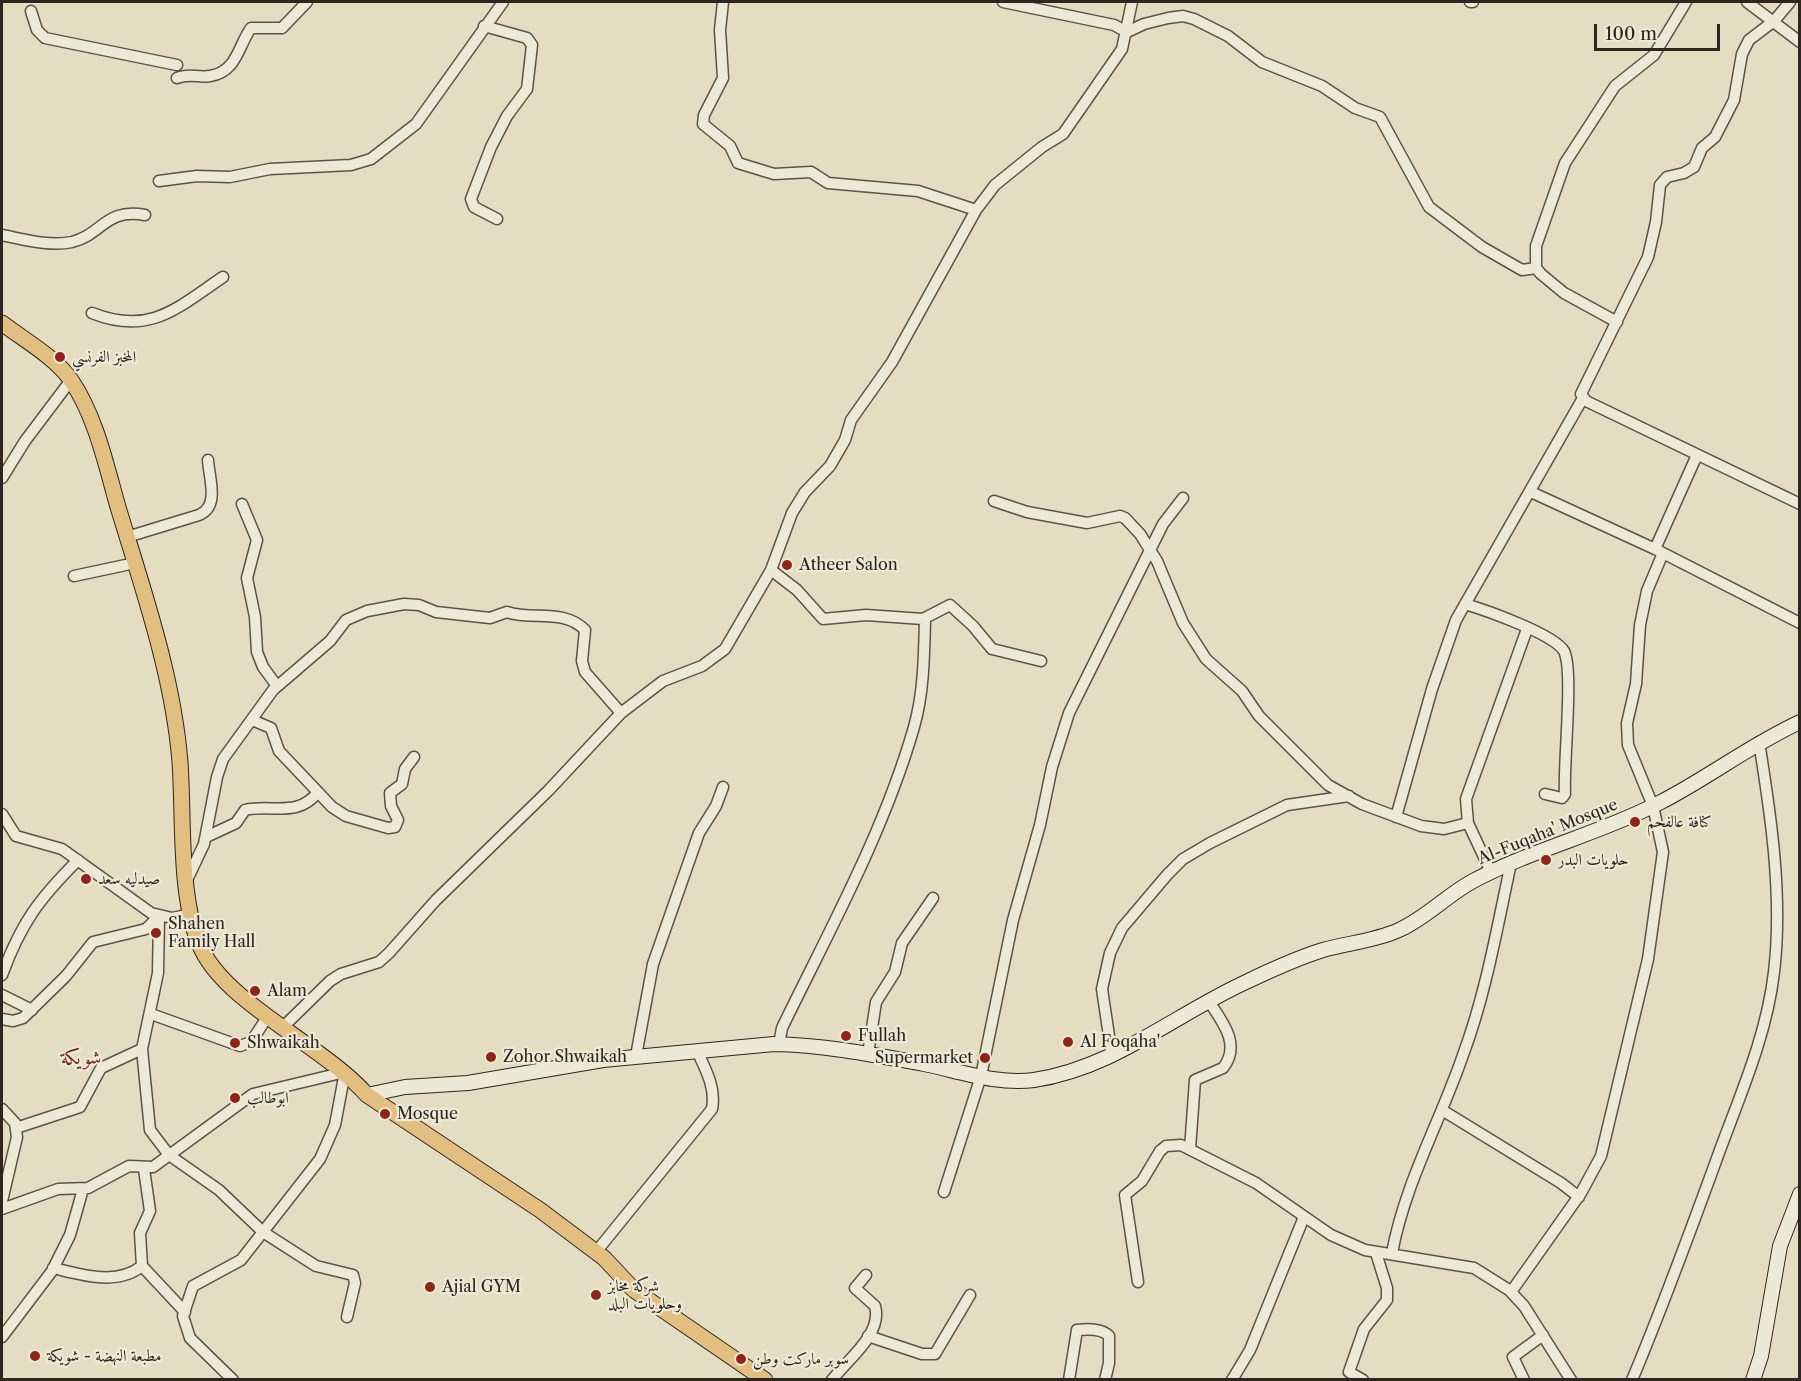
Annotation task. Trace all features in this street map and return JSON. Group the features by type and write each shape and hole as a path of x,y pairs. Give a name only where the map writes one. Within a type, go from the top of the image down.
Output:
{"main road":[{"path":"2,323 61,369 71,381 92,424 135,562 173,705 180,765 187,880 198,942 209,963 225,981 268,1016 345,1072 367,1095 500,1183 596,1252 634,1290 765,1380"}],"street":[{"path":"177,78 189,74 208,76 223,71 236,58 251,28 282,28 308,2"},
{"path":"159,181 196,176 230,177 270,169 351,165 371,159 416,124 445,87 484,26 503,2"},
{"path":"723,2 720,30 723,78 704,115 703,124 730,146 738,163 774,174 812,172 828,183 918,191 976,210"},
{"path":"1003,2 1114,25 1127,32"},
{"path":"284,1026 330,981 341,974 379,962 389,953 422,914 548,791 621,713 663,681 702,666 725,649 771,570 792,513 805,492 830,466 845,440 851,420 892,362 976,210 995,185 1042,147 1063,134 1111,68 1127,32 1132,2"},
{"path":"1617,322 1564,293 1536,268 1536,246 1565,164 1615,86 1654,55 1686,2"},
{"path":"1747,2 1800,42"},
{"path":"1396,817 1444,648 1465,604 1583,398 1582,389 1648,257 1656,222 1660,185 1667,177 1690,171 1702,148 1715,137 1734,100 1744,47 1749,40 1774,21 1790,2"},
{"path":"32,11 37,30 45,38 177,65"},
{"path":"1127,32 1144,24 1168,18 1183,16 1194,19 1228,36 1256,59 1322,86 1355,108 1380,117 1429,207 1492,253 1522,270 1536,268"},
{"path":"484,26 526,38 532,45 526,90 504,123 471,198 473,207 497,219"},
{"path":"2,236 48,243 69,243 82,238 115,217 129,214 146,215"},
{"path":"92,314 138,323 153,321 171,314 223,277"},
{"path":"2,478 25,441 71,381"},
{"path":"1583,398 1800,504"},
{"path":"1511,1292 1594,1174 1606,1140 1648,959 1663,852 1653,806 1628,745 1627,723 1636,684 1640,625 1647,591 1659,551 1697,455"},
{"path":"127,537 199,515 208,509 212,502 208,460"},
{"path":"1531,492 1659,551 1800,623"},
{"path":"944,1192 981,1076 1013,920 1062,735 1090,667 1162,524 1183,498"},
{"path":"994,501 1027,512 1087,523 1120,516 1132,524 1163,573 1183,623 1206,659 1242,690 1259,716 1328,785 1396,817 1421,825 1443,829 1468,823"},
{"path":"242,504 257,540 247,578 255,616 257,652 263,667 277,686"},
{"path":"74,576 135,562"},
{"path":"771,570 797,590 823,620 866,615 925,619 945,606 951,605 992,649 1041,662"},
{"path":"187,880 206,837 219,769 277,686 330,641 346,620 387,607 420,604 436,612 490,618 507,612 518,616 549,615 582,627 586,636 582,661 585,672 621,713"},
{"path":"1465,604 1527,628 1563,649 1568,668 1563,776 1565,794 1562,798 1545,794"},
{"path":"778,1044 782,1028 886,807 914,726 924,674 925,619"},
{"path":"1491,872 1468,823 1467,792 1527,628"},
{"path":"252,720 270,727 279,751 332,807 346,816 392,828 398,819 391,806 390,793 402,784 405,769 414,757"},
{"name":"Al-Fuqaha' Mosque","path":"367,1095 405,1087 468,1083 636,1056 778,1044 868,1054 981,1076 1031,1081 1062,1074 1131,1048 1208,1000 1322,951 1384,936 1403,928 1471,882 1511,863 1599,830 1653,806 1759,741 1799,722"},
{"path":"1632,1380 1657,1321 1743,1088 1760,1038 1774,974 1777,932 1775,877 1759,741"},
{"path":"636,1056 653,964 699,833 716,806 723,787"},
{"path":"206,837 236,823 246,810 292,809 310,801 318,792"},
{"path":"1112,1056 1103,1003 1104,973 1122,928 1161,882 1183,859 1210,843 1287,806 1349,796"},
{"path":"2,814 8,827 21,839 62,849 145,909 159,916 172,918 192,914"},
{"path":"2,975 28,915 43,895 78,860"},
{"path":"1392,1254 1406,1199 1423,1151 1442,1110 1480,1004 1511,863"},
{"path":"868,1054 876,1002 895,972 902,943 933,898"},
{"path":"2,1019 19,1020 32,1010 49,989 66,976 93,942 146,929 159,916"},
{"path":"159,916 159,964 151,1014 142,1049 150,1130 169,1155 219,1190 263,1232 315,1266 352,1275 355,1282 347,1317"},
{"path":"2,995 32,1010"},
{"path":"1190,1149 1195,1080 1223,1068 1231,1049 1225,1027 1208,1000"},
{"path":"151,1014 245,1046 251,1042 268,1016"},
{"path":"16,1128 80,1107 102,1068 142,1049"},
{"path":"596,1252 712,1109 713,1091 698,1051"},
{"path":"2,1209 58,1189 83,1190 129,1166 144,1169 153,1167 253,1094 345,1072 335,1125 320,1159 241,1260 193,1287 183,1316 190,1338 233,1380"},
{"path":"2,1109 15,1123 16,1128 16,1151 2,1201"},
{"path":"1442,1110 1579,1197"},
{"path":"1138,1282 1125,1195 1138,1186 1166,1146 1181,1145 1256,1183 1331,1235 1376,1253 1474,1268 1511,1292 1543,1335 1571,1380"},
{"path":"144,1169 150,1211 141,1229 142,1266 185,1312"},
{"path":"2,1337 53,1268 70,1235 83,1190"},
{"path":"1753,1380 1761,1356 1780,1246 1800,1194"},
{"path":"1232,1380 1250,1350 1304,1217"},
{"path":"1364,1380 1348,1372 1364,1329 1387,1300 1387,1288 1376,1253"},
{"path":"53,1268 118,1278 131,1275 142,1266"},
{"path":"832,1380 868,1336 876,1311 871,1302 855,1288 866,1275"},
{"path":"868,1336 922,1354 934,1354 970,1295"},
{"path":"1069,1380 1077,1330 1084,1329 1105,1332 1109,1336 1110,1353 1105,1380"},
{"path":"1524,1380 1514,1358 1543,1335"},
{"path":"218,1380 220,1367"}],"place":[{"name":"المخبز الفرنسي","path":"60,357"},
{"name":"Atheer Salon","path":"787,565"},
{"name":"كنافة عالفحم","path":"1635,822"},
{"name":"حلويات البدر","path":"1546,860"},
{"name":"صيدليه سعد","path":"86,879"},
{"name":"Shahen Family Hall","path":"156,933"},
{"name":"Alam","path":"255,991"},
{"name":"Fullah","path":"846,1036"},
{"name":"Al Foqaha'","path":"1068,1042"},
{"name":"Shwaikah","path":"235,1043"},
{"name":"Zohor Shwaikah","path":"491,1057"},
{"name":"Supermarket","path":"985,1058"},
{"name":"ابوطالب","path":"235,1098"},
{"name":"Mosque","path":"385,1114"},
{"name":"Ajial GYM","path":"430,1287"},
{"name":"شركة مخابز وحلويات البلد","path":"596,1295"},
{"name":"مطبعة النهضة - شويكة","path":"35,1356"},
{"name":"سوبر ماركت وطن","path":"741,1359"}],"district":[{"name":"شويكة","path":"81,1058"}]}
